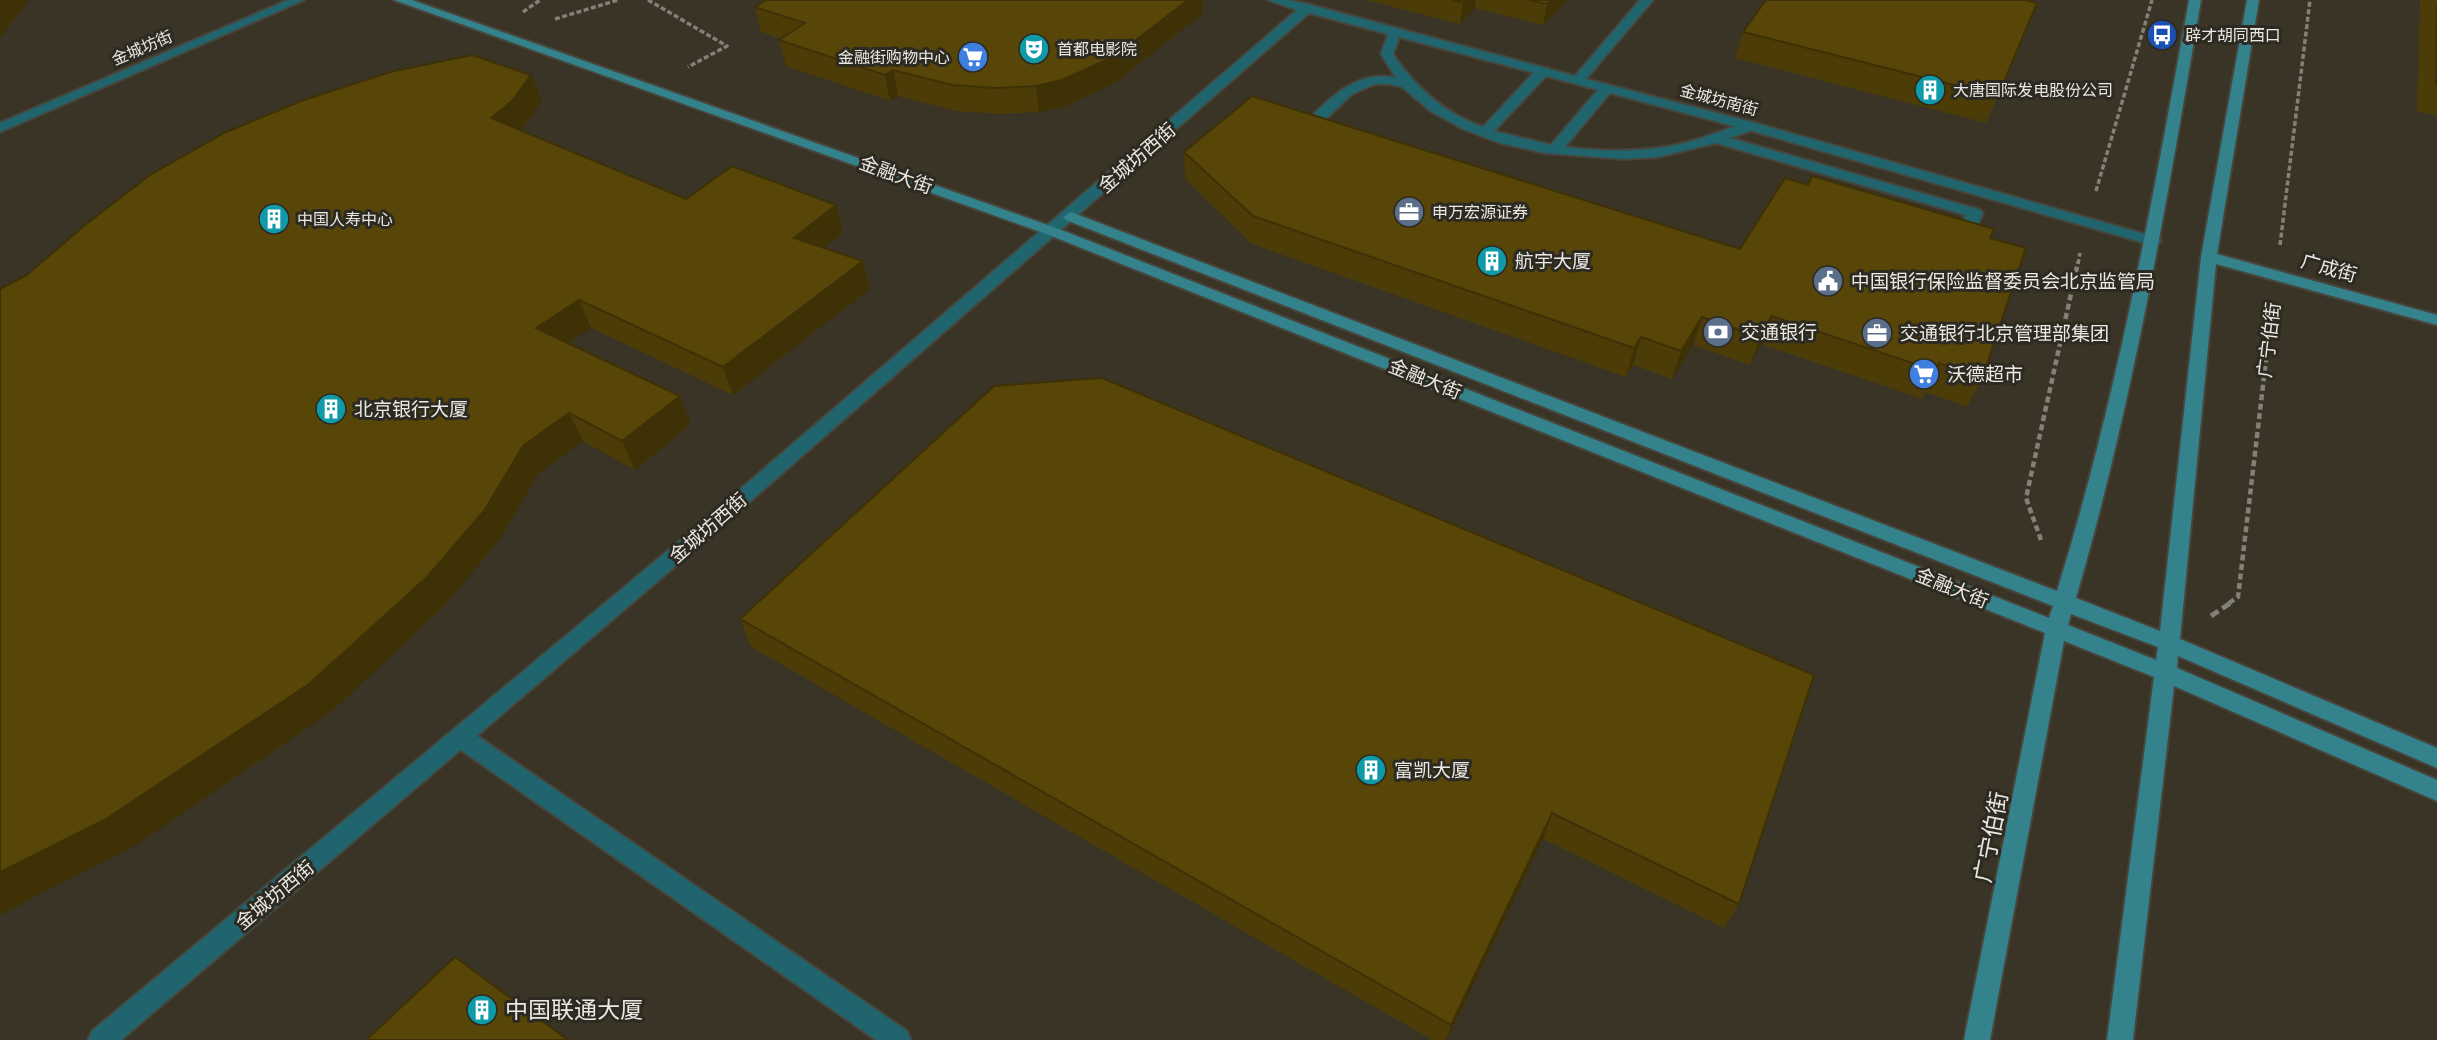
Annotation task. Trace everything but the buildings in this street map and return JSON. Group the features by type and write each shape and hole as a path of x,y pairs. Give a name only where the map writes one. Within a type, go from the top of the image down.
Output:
{"main road":[{"name":"金融大街","path":"400,0 1054,232 2165,672 2437,790"},
{"name":"广宁伯街","path":"1977,1040 2056,630 2089,520 2153,241 2195,0"},
{"path":"2120,1040 2169,643 2209,257 2253,0"},
{"path":"1071,217 2169,643 2437,758"},
{"name":"广成街","path":"2209,257 2437,320"}],"street":[{"name":"金城坊街","path":"0,128 298,0"},
{"name":"金城坊南街","path":"1274,0 1750,126 2153,241"},
{"path":"1577,80 1647,0"},
{"name":"金城坊西街","path":"101,1040 461,738 1054,232 1307,9"},
{"path":"1395,32 1387,54 1406,84 1432,107 1450,118 1522,144 1596,154 1657,153 1717,139 1750,126"},
{"path":"1486,132 1543,71"},
{"path":"1298,137 1360,82 1377,79 1406,84"},
{"path":"1555,150 1608,88"},
{"path":"1717,139 1975,213 1958,250"},
{"path":"461,738 898,1040"}],"path":[{"path":"501,36 618,0"},
{"path":"648,0 727,46 650,88"},
{"path":"2064,602 2026,498 2086,223 2152,0"},
{"name":"广宁伯街","path":"2169,643 2238,597 2310,0"}],"shaded area":[{"path":"0,0 2437,0 2437,1040 0,1040"}],"place":[{"name":"辟才胡同西口","path":"2162,35"},
{"name":"首都电影院","path":"1034,49"},
{"name":"金融街购物中心","path":"973,57"},
{"name":"大唐国际发电股份公司","path":"1930,90"},
{"name":"申万宏源证券","path":"1409,212"},
{"name":"中国人寿中心","path":"274,219"},
{"name":"航宇大厦","path":"1492,261"},
{"name":"中国银行保险监督委员会北京监管局","path":"1828,281"},
{"name":"交通银行","path":"1718,332"},
{"name":"交通银行北京管理部集团","path":"1877,333"},
{"name":"沃德超市","path":"1924,374"},
{"name":"北京银行大厦","path":"331,409"},
{"name":"富凯大厦","path":"1371,770"},
{"name":"中国联通大厦","path":"482,1010"}]}
